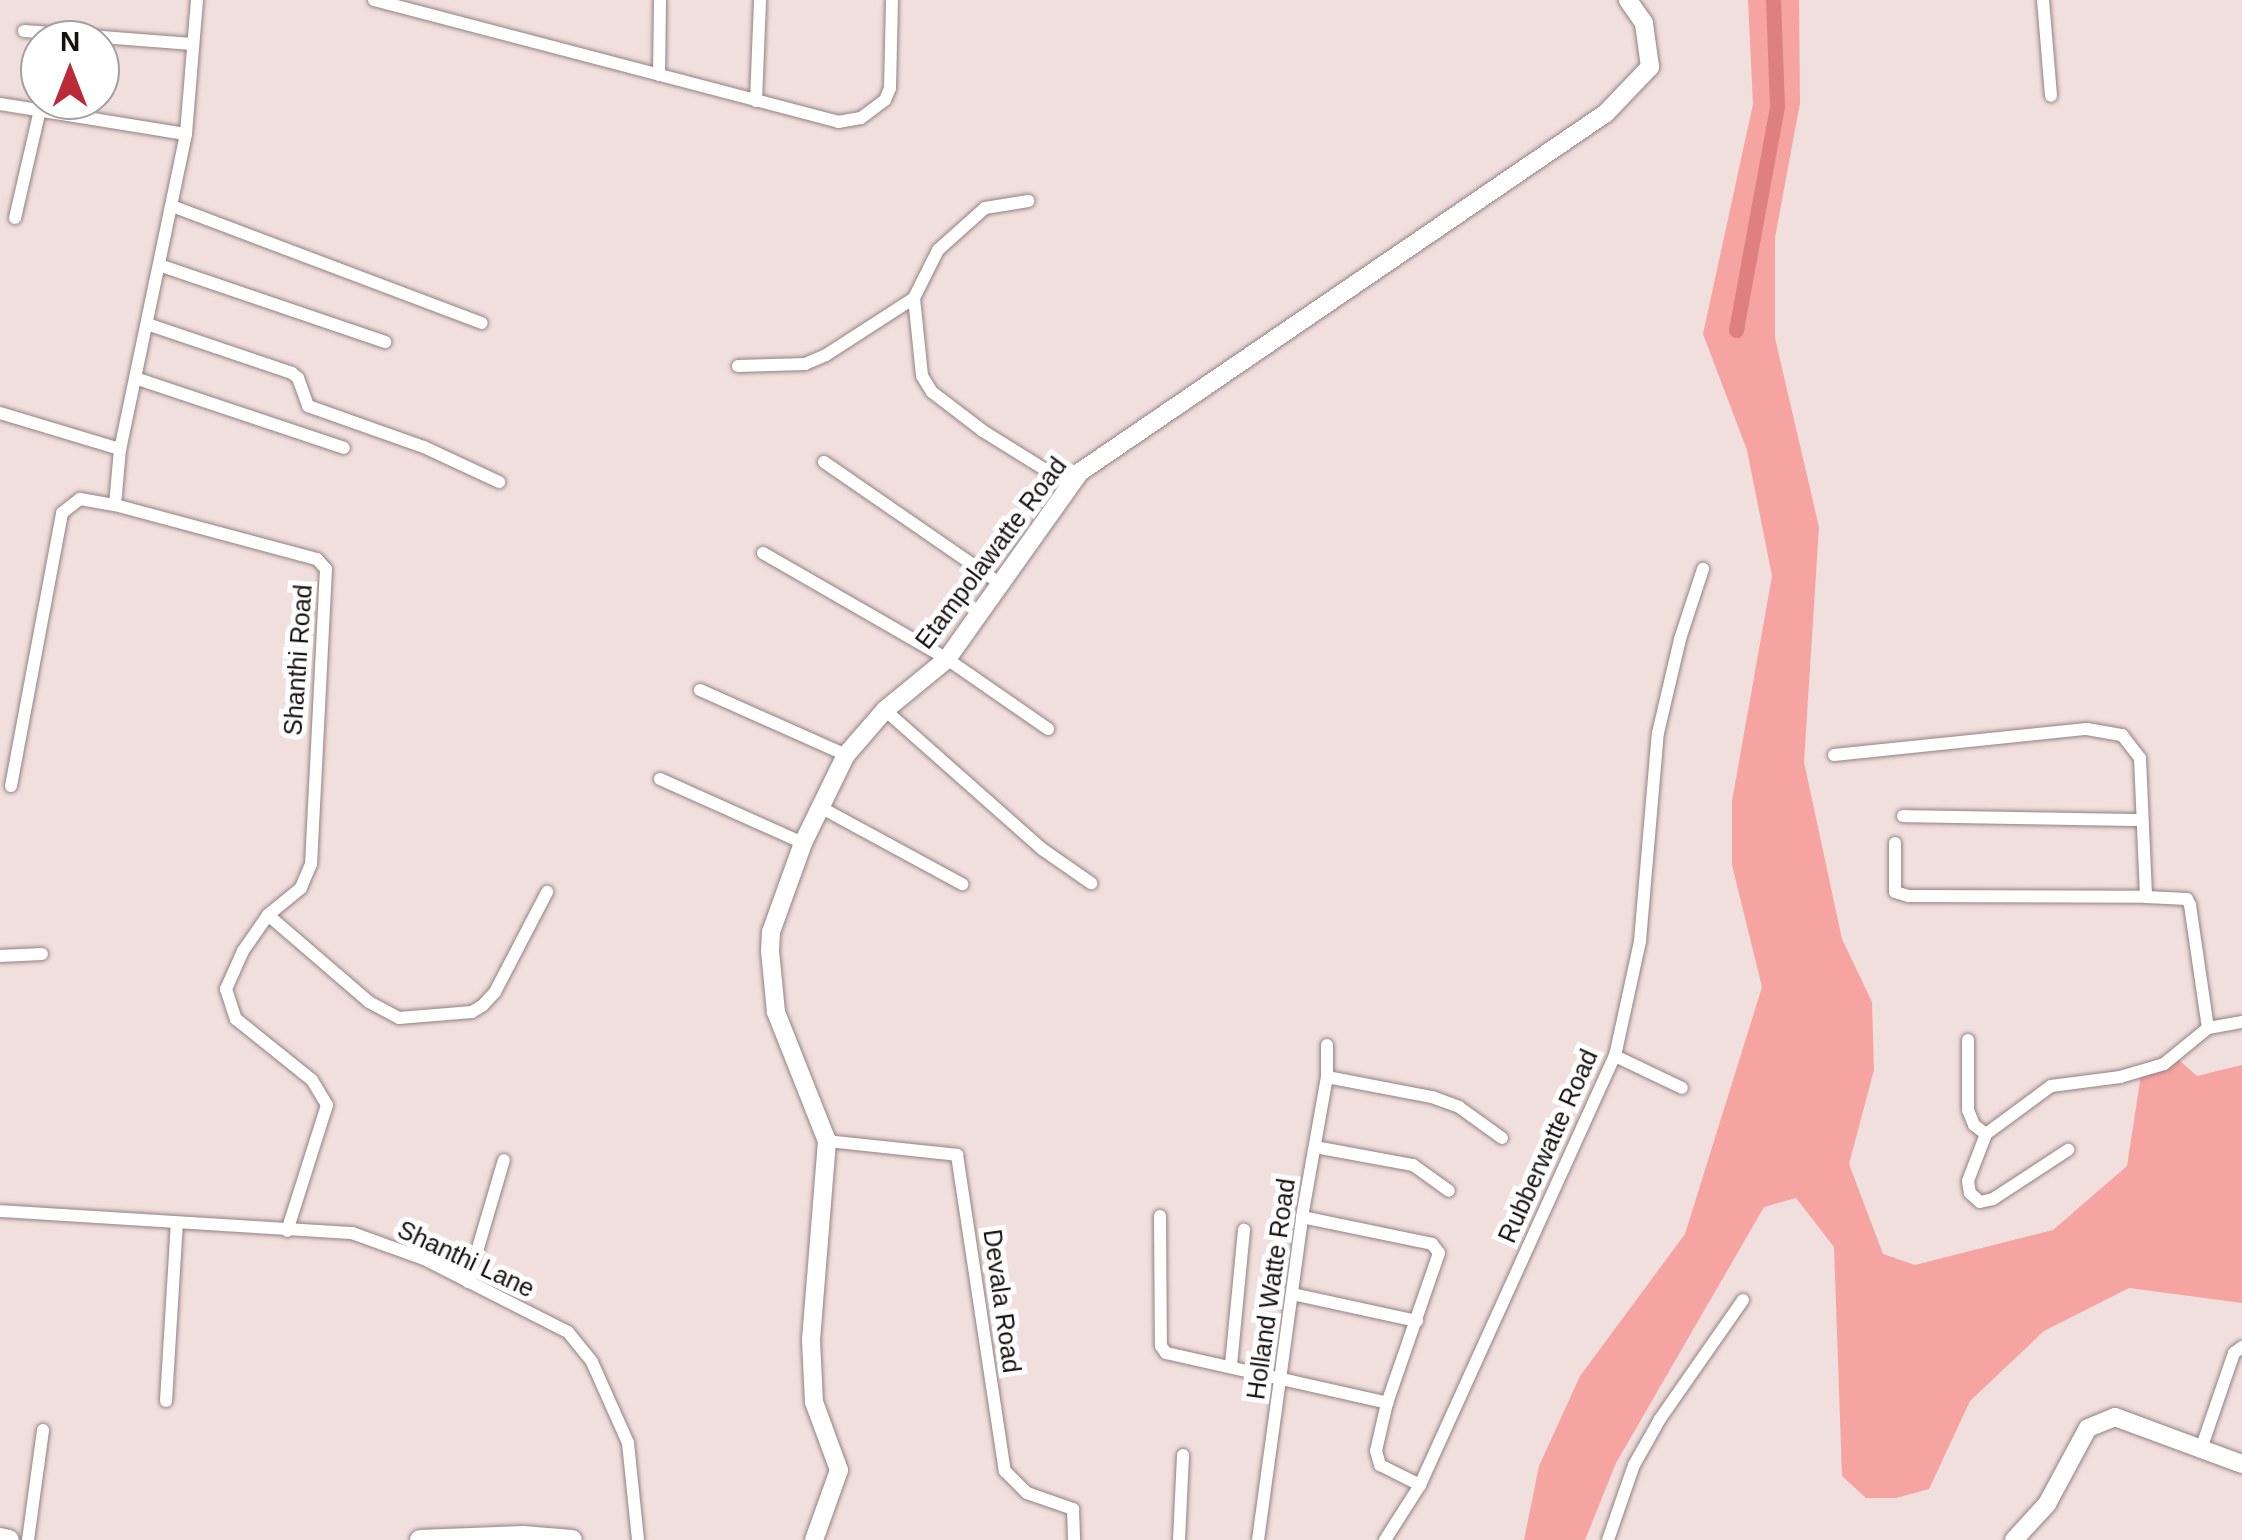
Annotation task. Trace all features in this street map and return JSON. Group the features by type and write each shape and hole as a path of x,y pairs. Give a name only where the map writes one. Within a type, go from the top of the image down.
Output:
{"main road":[{"path":"420,1540 572,1540"}],"street":[{"path":"11,786 62,513 80,499 114,505 120,449 186,134 198,0"},
{"path":"374,0 838,122 861,118 885,100 890,88 892,0"},
{"path":"659,75 660,0"},
{"path":"756,101 760,0"},
{"name":"Etampolawatte Road","path":"814,1540 839,1470 814,1402 811,1340 827,1141 776,1012 770,951 771,932 802,843 846,756 885,710 947,658 1068,484 1274,337 1606,112 1650,67 1644,24 1628,0"},
{"path":"2043,0 2051,96"},
{"path":"120,38 193,44"},
{"path":"15,218 38,120"},
{"path":"101,120 186,134"},
{"path":"738,366 804,364 826,355 914,298 938,250 985,208 1028,201"},
{"path":"172,206 482,324"},
{"path":"160,265 385,342"},
{"path":"914,298 922,376 932,392 982,431 1068,484"},
{"path":"147,324 292,373 298,378 308,406 424,447 499,482"},
{"path":"136,378 344,448"},
{"path":"0,413 120,449"},
{"path":"824,462 1002,584"},
{"name":"Shanthi Road","path":"114,505 317,559 326,569 312,864 301,888 268,915 243,951 226,989 236,1019 322,1091 327,1104 287,1231"},
{"path":"764,553 947,658 1048,730"},
{"name":"Rubberwatte Road","path":"1385,1540 1420,1484 1615,1056 1640,941 1658,733 1680,639 1704,569"},
{"path":"700,690 846,756"},
{"path":"885,710 1042,849 1092,882"},
{"path":"1834,755 2087,729 2122,735 2140,758 2146,898"},
{"path":"660,779 802,843"},
{"path":"820,807 962,884"},
{"path":"1903,816 2142,820"},
{"path":"1894,843 1895,892 1908,896 2186,900 2190,905 2208,1028"},
{"path":"268,915 369,1002 399,1018 472,1012 495,992 547,892"},
{"path":"0,956 42,954"},
{"path":"2068,1150 1993,1199 1980,1202 1970,1193 1968,1181 1986,1134 2051,1086 2120,1077 2164,1064 2208,1028 2242,1022"},
{"path":"1968,1040 1968,1110 1974,1125 1986,1134"},
{"name":"Holland Watte Road","path":"1258,1540 1302,1217 1327,1077 1328,1044"},
{"path":"1615,1056 1682,1088"},
{"path":"1327,1077 1432,1096 1460,1108 1502,1138"},
{"name":"Devala Road","path":"827,1141 957,1154 1006,1472 1027,1493 1073,1509 1074,1540"},
{"path":"1314,1147 1413,1166 1450,1191"},
{"path":"468,1282 504,1160"},
{"name":"Shanthi Lane","path":"0,1210 352,1233 424,1258 568,1332 592,1362 628,1443 638,1540"},
{"path":"1160,1216 1161,1346 1174,1357 1231,1365 1387,1402"},
{"path":"1302,1217 1437,1248 1438,1259 1387,1402 1376,1451 1380,1466 1420,1484"},
{"path":"166,1401 177,1223"},
{"path":"1231,1365 1244,1230"},
{"path":"1292,1294 1416,1320"},
{"path":"1608,1540 1634,1465 1660,1419 1742,1300"},
{"path":"2201,1449 2234,1353 2242,1348"},
{"path":"2014,1540 2047,1504 2088,1428 2115,1418 2242,1464"},
{"path":"28,1540 44,1430"},
{"path":"1180,1540 1183,1455"}],"shaded area":[{"path":"1748,0 1799,0 1800,103 1775,238 1775,338 1819,527 1804,762 1842,939 1872,1002 1874,1070 1849,1164 1883,1254 1915,1265 2053,1230 2127,1166 2142,1068 2171,1053 2197,1076 2242,1065 2242,1303 2129,1288 2044,1331 1970,1401 1929,1489 1896,1498 1866,1498 1842,1476 1834,1247 1796,1198 1764,1207 1616,1463 1585,1540 1524,1540 1539,1466 1580,1376 1685,1234 1762,987 1732,865 1732,801 1772,576 1747,450 1703,334 1753,104"}],"waterway":[{"path":"1737,325 1736,330 1777,107 1773,0"}]}
